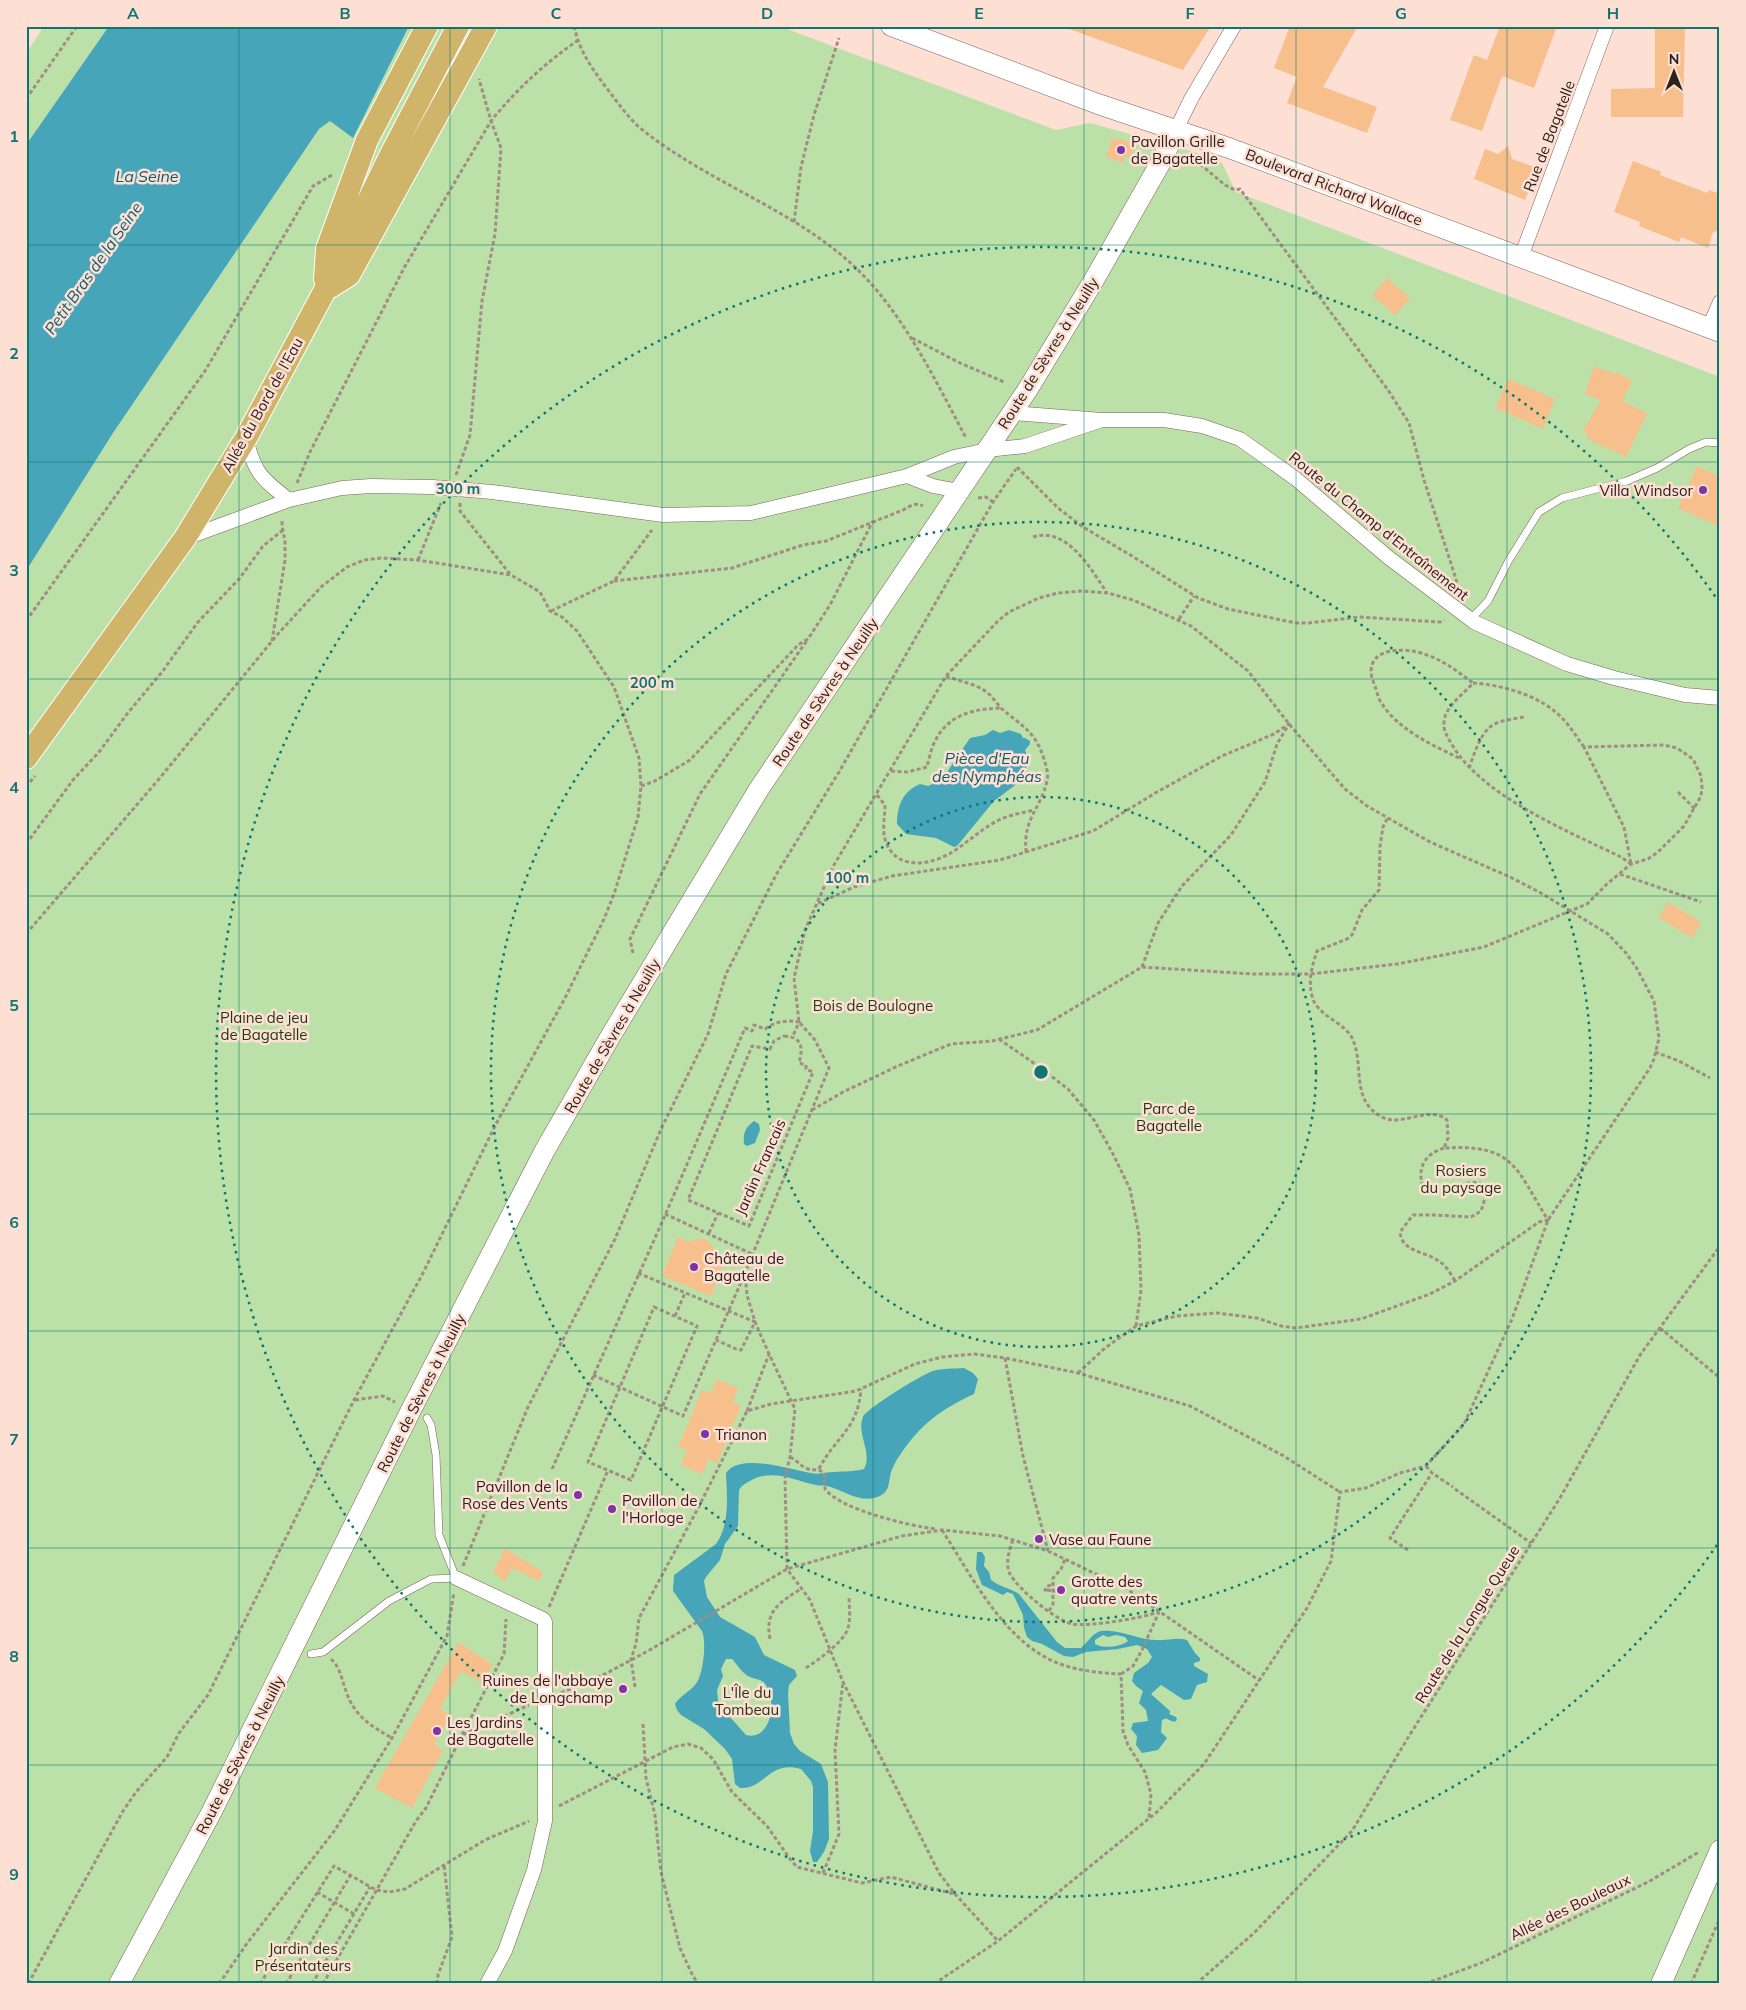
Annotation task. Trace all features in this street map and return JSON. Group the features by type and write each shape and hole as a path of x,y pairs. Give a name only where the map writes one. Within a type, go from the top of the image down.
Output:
{"main road":[{"path":"325,290 327,249 362,153 427,26"},
{"name":"Allée du Bord de l'Eau","path":"31,766 185,538 246,438 325,290 391,154 458,26"},
{"path":"325,290 349,275 486,26"}],"street":[{"name":"Boulevard Richard Wallace","path":"891,26 1098,104 1229,148 1714,330"},
{"path":"1176,130 1190,99 1234,26"},
{"name":"Rue de Bagatelle","path":"1520,258 1607,26"},
{"name":"Route de Sèvres à Neuilly","path":"120,1984 220,1796 411,1410 545,1150 610,1038 760,790 1012,413 1094,280 1161,162 1176,130"},
{"path":"1714,330 1720,302"},
{"name":"Route du Champ d'Entraînement","path":"1012,413 1102,420 1164,420 1202,426 1240,439 1296,478 1389,558 1471,620 1567,664 1684,695 1720,698"},
{"name":"Route du Champ d'Entraînement","path":"185,538 289,500 342,488 397,486 454,488 663,515 751,513 907,476 954,456 1025,446 1102,420"},
{"path":"246,438 255,467 261,477 289,500"},
{"path":"907,476 933,486 959,491"},
{"path":"456,1578 544,1619 545,1814 534,1870 505,1951 487,1984"},
{"path":"1661,1984 1712,1849"}],"lane":[{"path":"1471,620 1488,601 1509,560 1539,512 1562,498 1628,481 1658,468 1689,448 1706,442 1720,443"},
{"path":"311,1654 323,1652 389,1601 432,1579 456,1578 438,1535 436,1455 432,1425 427,1418"}],"path":[{"path":"26,99 77,26"},
{"path":"574,26 577,41 587,62 639,127 668,149 718,180 815,234 860,273 910,338 939,386 966,438 987,450"},
{"path":"794,222 801,167 828,67 839,38"},
{"path":"289,500 310,452 404,268 491,121 502,107 550,60 577,41"},
{"path":"418,560 454,488 456,473 470,435 482,301 495,234 501,148 478,76"},
{"path":"1016,469 1058,508 1083,527 1194,596 1228,609 1277,620 1303,623 1359,617 1440,622 1459,611 1456,579 1424,480 1409,423 1388,390 1240,189 1235,190 1225,185 1200,164"},
{"path":"26,622 205,371 313,186 332,175"},
{"path":"910,338 1004,382"},
{"path":"219,1984 248,1942 335,1830 392,1738 447,1636 456,1578 467,1560 528,1408 616,1239 661,1129 708,1034 726,974 776,875 839,772 1018,463"},
{"path":"28,1984 124,1811 136,1792 167,1757 179,1732 208,1695 354,1400 423,1273 496,1124 561,1005 604,918 614,894 638,817 642,786 639,758 614,687 577,631 562,617 550,611 540,592 511,574 460,511 454,488"},
{"path":"978,498 986,498 994,502"},
{"path":"550,611 614,581 732,568 803,546 826,541 914,504 918,503 923,506"},
{"path":"614,581 663,515"},
{"path":"272,641 285,560 286,541 282,518 277,521"},
{"path":"633,953 630,939 700,794 808,639 830,604 873,521"},
{"path":"26,844 73,780 99,752 126,714 162,672 198,622 239,579 263,546 283,530"},
{"path":"1033,537 1047,534 1060,538 1073,548 1108,593"},
{"path":"26,934 159,779 272,641 320,587 347,567 364,560 381,558 418,560 511,574"},
{"path":"747,1411 771,1404 860,1388 915,1364 942,1357 974,1354 1005,1358 1078,1373 1190,1406 1282,1456 1340,1492 1366,1488 1400,1473 1426,1466 1464,1424 1512,1319 1548,1220 1650,1068 1658,1038 1654,1001 1644,980 1626,953 1608,934 1541,893 1510,877 1430,842 1387,819 1345,789 1289,724 1248,672 1191,626 1134,600 1108,593 1082,591 1058,593 1022,605 998,621 946,676 891,772 834,865 816,904 805,930 794,978 799,1022 792,1036"},
{"path":"1179,620 1194,596"},
{"path":"642,786 655,781 690,760 798,644 808,639"},
{"path":"1460,759 1431,745 1398,722 1381,703 1370,673 1373,663 1380,654 1409,651 1437,659 1450,665 1473,683 1510,689 1550,708 1563,719 1584,747 1624,827 1631,864"},
{"path":"946,676 982,689 1001,708 1022,723 1039,742 1048,779 1024,836 1026,853"},
{"path":"1473,683 1454,703 1444,720 1444,731 1460,759 1498,791 1549,823 1621,857 1631,864"},
{"path":"891,772 906,772 927,768 934,742 946,726 963,713 977,709 1001,708"},
{"path":"1469,768 1481,740 1490,727 1501,722 1524,717"},
{"path":"816,904 854,887 892,876 1000,860 1093,831 1157,792 1222,756 1274,734 1289,724"},
{"path":"1142,967 1158,923 1182,886 1231,835 1265,782 1277,744 1289,724"},
{"path":"812,1110 859,1084 951,1044 998,1039 1037,1030 1142,967 1253,974 1310,974 1397,964 1484,947 1587,904 1631,864 1648,859 1658,852 1684,826 1701,796 1701,776 1693,759 1686,752 1664,744 1584,747"},
{"path":"26,787 31,766"},
{"path":"1678,792 1695,809"},
{"path":"877,795 884,805 886,843 900,860 910,863 930,861 949,854 999,820 1034,810"},
{"path":"1387,819 1383,827 1380,846 1379,890 1362,910 1352,935 1347,939 1317,951 1310,974 1312,998 1352,1037 1356,1049 1361,1091 1369,1108 1380,1116 1392,1120 1433,1114 1442,1116 1446,1120 1448,1138 1444,1148"},
{"path":"930,861 934,869"},
{"path":"1619,874 1701,902"},
{"path":"552,1469 593,1375 638,1273 666,1214 744,1028 752,1031 754,1025 765,1029 770,1025 786,1020 799,1022 814,1040 829,1068 745,1273 683,1416 593,1375"},
{"name":"Jardin Francais","path":"792,1036 797,1039 802,1050 799,1063 806,1065 806,1069 813,1072 749,1226 688,1200 752,1046 770,1049 778,1038 792,1036"},
{"path":"998,1039 1068,1089 1094,1120 1112,1152 1130,1190 1139,1235 1141,1290 1136,1326"},
{"path":"1655,1052 1679,1061 1710,1078"},
{"path":"1455,1281 1444,1265 1424,1252 1407,1248 1400,1239 1400,1232 1413,1216 1434,1214 1471,1217 1481,1211 1486,1195 1480,1183 1471,1182 1446,1192 1434,1194 1424,1190 1421,1177 1426,1157 1444,1148 1464,1147 1482,1148 1502,1155 1514,1164 1548,1220"},
{"path":"710,1233 718,1213"},
{"path":"666,1214 752,1254"},
{"path":"1078,1373 1105,1348 1136,1326 1177,1316 1217,1313 1257,1318 1281,1326 1296,1328 1361,1319 1430,1294 1455,1281 1539,1222 1548,1220"},
{"name":"Route de la Longue Queue","path":"1196,1984 1254,1932 1352,1831 1560,1498 1640,1355 1720,1246"},
{"path":"638,1273 755,1322"},
{"path":"745,1273 747,1295 755,1322 768,1354 795,1409 790,1457 785,1478 787,1569 810,1600 843,1682 939,1874 998,1941"},
{"path":"674,1316 685,1293"},
{"path":"654,1308 696,1326 631,1480 588,1462 620,1388 654,1308"},
{"path":"716,1340 741,1350 755,1322"},
{"path":"1660,1328 1720,1378"},
{"path":"635,1687 631,1660 636,1644 639,1618 696,1512 747,1411 768,1354"},
{"path":"1005,1358 1023,1456 1048,1551"},
{"path":"819,1469 826,1456 841,1439 856,1416 860,1388"},
{"path":"354,1400 384,1396 397,1403"},
{"path":"790,1457 806,1469 819,1469 824,1473 826,1489 840,1502 910,1526 1000,1536 1048,1551 1127,1589 1260,1681"},
{"path":"1426,1466 1432,1473 1531,1543"},
{"path":"544,1619 608,1470"},
{"path":"1408,1550 1390,1538 1432,1473"},
{"path":"934,1984 998,1941 1149,1818 1204,1764 1307,1608 1331,1561 1340,1492"},
{"path":"462,1735 605,1674 692,1626 718,1608 754,1590 787,1569 902,1536 942,1530"},
{"path":"942,1530 1005,1624 1033,1650 1063,1665 1120,1674 1133,1666 1159,1612"},
{"path":"1013,1540 1008,1566 1010,1574 1028,1594 1070,1623 1078,1625 1146,1617 1159,1612"},
{"path":"1049,1610 1053,1604 1053,1578 1062,1569 1065,1560"},
{"path":"1053,1584 1046,1587 1045,1590 1057,1591"},
{"path":"770,1639 768,1629 774,1608 802,1588"},
{"path":"806,1668 843,1639 848,1630 850,1619 849,1596"},
{"path":"323,1984 416,1821 426,1808 504,1654 506,1601"},
{"path":"323,1652 336,1663 347,1694 358,1714 368,1724 392,1738"},
{"path":"1120,1674 1123,1731 1128,1745 1145,1772 1151,1794 1149,1818"},
{"path":"823,1873 839,1834 835,1750 843,1682"},
{"path":"643,1724 646,1778 655,1815 661,1872 680,1948 698,1984"},
{"path":"260,1984 334,1866 376,1890 389,1892 405,1889 485,1840 545,1814 673,1747 688,1744 701,1748 713,1760 732,1792 767,1826 797,1867 862,1883 891,1876 955,1894"},
{"name":"Allée des Bouleaux","path":"1425,1984 1481,1963 1712,1849"},
{"path":"437,1984 438,1975 452,1937 444,1864"},
{"path":"286,1984 350,1876"},
{"path":"312,1984 370,1887"},
{"path":"317,1892 354,1914"},
{"path":"1691,1984 1720,1918"}],"green space":[{"path":"44,26 109,26 26,145 26,54"},
{"name":"Bois de Boulogne","path":"409,26 779,26 1056,130 1090,123 1192,151 1222,163 1236,192 1720,377 1720,1984 26,1984 26,571 113,433 319,129 330,120 353,137"}],"water":[{"name":"La Seine","path":"109,26 409,26 353,138 330,121 319,129 113,433 26,571 26,145"},
{"name":"Pièce d'Eau des Nymphéas","path":"993,730 1000,733 1009,730 1021,734 1023,738 1030,741 1025,750 1029,760 1025,771 1014,786 994,801 957,846 954,847 936,838 906,834 897,824 898,811 905,795 920,784 928,786 933,784 938,777 945,775 970,738 985,735"},
{"path":"754,1121 759,1124 760,1130 755,1143 747,1146 744,1144 744,1134 748,1126"},
{"path":"964,1368 973,1373 978,1379 974,1394 941,1412 915,1435 897,1459 886,1491 883,1494 874,1498 862,1498 827,1486 775,1475 758,1477 743,1485 739,1490 738,1526 725,1544 720,1560 704,1581 707,1597 720,1617 755,1637 764,1655 795,1670 797,1676 789,1685 788,1693 790,1733 794,1744 800,1751 821,1764 828,1782 829,1839 824,1852 817,1862 813,1862 810,1851 813,1831 813,1787 811,1781 801,1769 781,1768 755,1785 740,1788 735,1784 732,1759 725,1749 704,1729 681,1715 677,1710 675,1704 698,1681 702,1667 704,1643 702,1631 673,1591 674,1575 716,1544 726,1519 726,1473 733,1467 742,1464 766,1464 816,1474 864,1469 867,1456 861,1430 863,1417 874,1406 927,1373 941,1369","holes":["726,1659 732,1659 746,1674 763,1682 770,1694 771,1711 766,1727 754,1735 746,1735 721,1707 718,1700 717,1690 723,1676 721,1669"]},
{"path":"977,1552 982,1552 985,1557 984,1566 989,1572 991,1580 1019,1594 1057,1642 1065,1648 1081,1648 1093,1635 1102,1631 1116,1632 1149,1640 1187,1640 1200,1658 1200,1661 1194,1663 1194,1666 1208,1674 1207,1682 1197,1685 1191,1699 1184,1700 1161,1685 1151,1694 1170,1711 1169,1717 1162,1720 1161,1732 1167,1738 1158,1750 1142,1753 1136,1745 1137,1736 1131,1729 1133,1723 1148,1721 1146,1710 1139,1703 1143,1691 1132,1681 1134,1673 1148,1663 1152,1657 1147,1649 1137,1645 1086,1652 1073,1657 1064,1656 1027,1637 1023,1615 1013,1594 1007,1592 1003,1595 982,1585 976,1569","holes":["1103,1635 1108,1637 1116,1635 1125,1637 1128,1641 1112,1647 1095,1644 1095,1640"]}],"building":[{"path":"1070,26 1211,26 1183,70 1069,29"},
{"path":"1290,26 1358,26 1323,87 1377,107 1367,133 1287,103 1297,77 1274,68"},
{"path":"1500,26 1557,26 1534,88 1502,76 1482,131 1450,120 1474,55 1487,60"},
{"path":"1655,26 1685,26 1683,117 1611,117 1611,89 1655,88"},
{"name":"Pavillon Grille de Bagatelle","path":"1112,138 1135,143 1131,157 1125,156 1123,163 1106,157"},
{"path":"1508,146 1512,159 1537,168 1525,200 1474,179 1485,149 1498,154"},
{"path":"1633,161 1661,172 1660,175 1707,193 1709,190 1720,194 1720,230 1713,232 1708,248 1681,237 1679,242 1639,226 1640,222 1614,212"},
{"path":"1387,278 1410,298 1395,315 1372,295"},
{"path":"1594,366 1615,374 1616,372 1633,381 1622,401 1647,413 1626,457 1586,438 1588,434 1583,431 1601,400 1585,394"},
{"path":"1508,379 1555,399 1543,429 1495,408"},
{"name":"Villa Windsor","path":"1697,466 1720,476 1720,527 1678,508"},
{"path":"1668,902 1701,922 1692,938 1659,918"},
{"name":"Château de Bagatelle","path":"678,1237 690,1242 697,1239 705,1239 711,1244 716,1253 727,1257 711,1296 662,1276"},
{"name":"Trianon","path":"717,1379 738,1388 733,1403 741,1406 717,1463 709,1459 702,1474 681,1465 687,1450 678,1447 702,1390 711,1393"},
{"path":"505,1548 543,1572 539,1581 512,1568 505,1582 493,1572"},
{"path":"458,1643 493,1664 483,1683 461,1671 440,1709 450,1715 434,1744 443,1750 412,1808 375,1788"}],"waterway":[{"path":"1169,1717 1174,1719"}],"place":[{"name":"Pavillon Grille de Bagatelle","path":"1121,150"},
{"name":"Villa Windsor","path":"1703,490"},
{"name":"Château de Bagatelle","path":"694,1267"},
{"name":"Trianon","path":"705,1434"},
{"name":"Pavillon de la Rose des Vents","path":"578,1495"},
{"name":"Pavillon de l'Horloge","path":"612,1509"},
{"name":"Vase au Faune","path":"1039,1539"},
{"name":"Grotte des quatre vents","path":"1061,1590"},
{"name":"Ruines de l'abbaye de Longchamp","path":"623,1689"},
{"name":"Les Jardins de Bagatelle","path":"437,1731"}],"water label":[{"name":"Petit Bras de la Seine","path":"93,268"}],"park label":[{"name":"Plaine de jeu de Bagatelle","path":"264,1026"},
{"name":"Parc de Bagatelle","path":"1169,1116"},
{"name":"Rosiers du paysage","path":"1461,1178"},
{"name":"L'Île du Tombeau","path":"747,1700"},
{"name":"Jardin des Présentateurs","path":"303,1956"}]}
